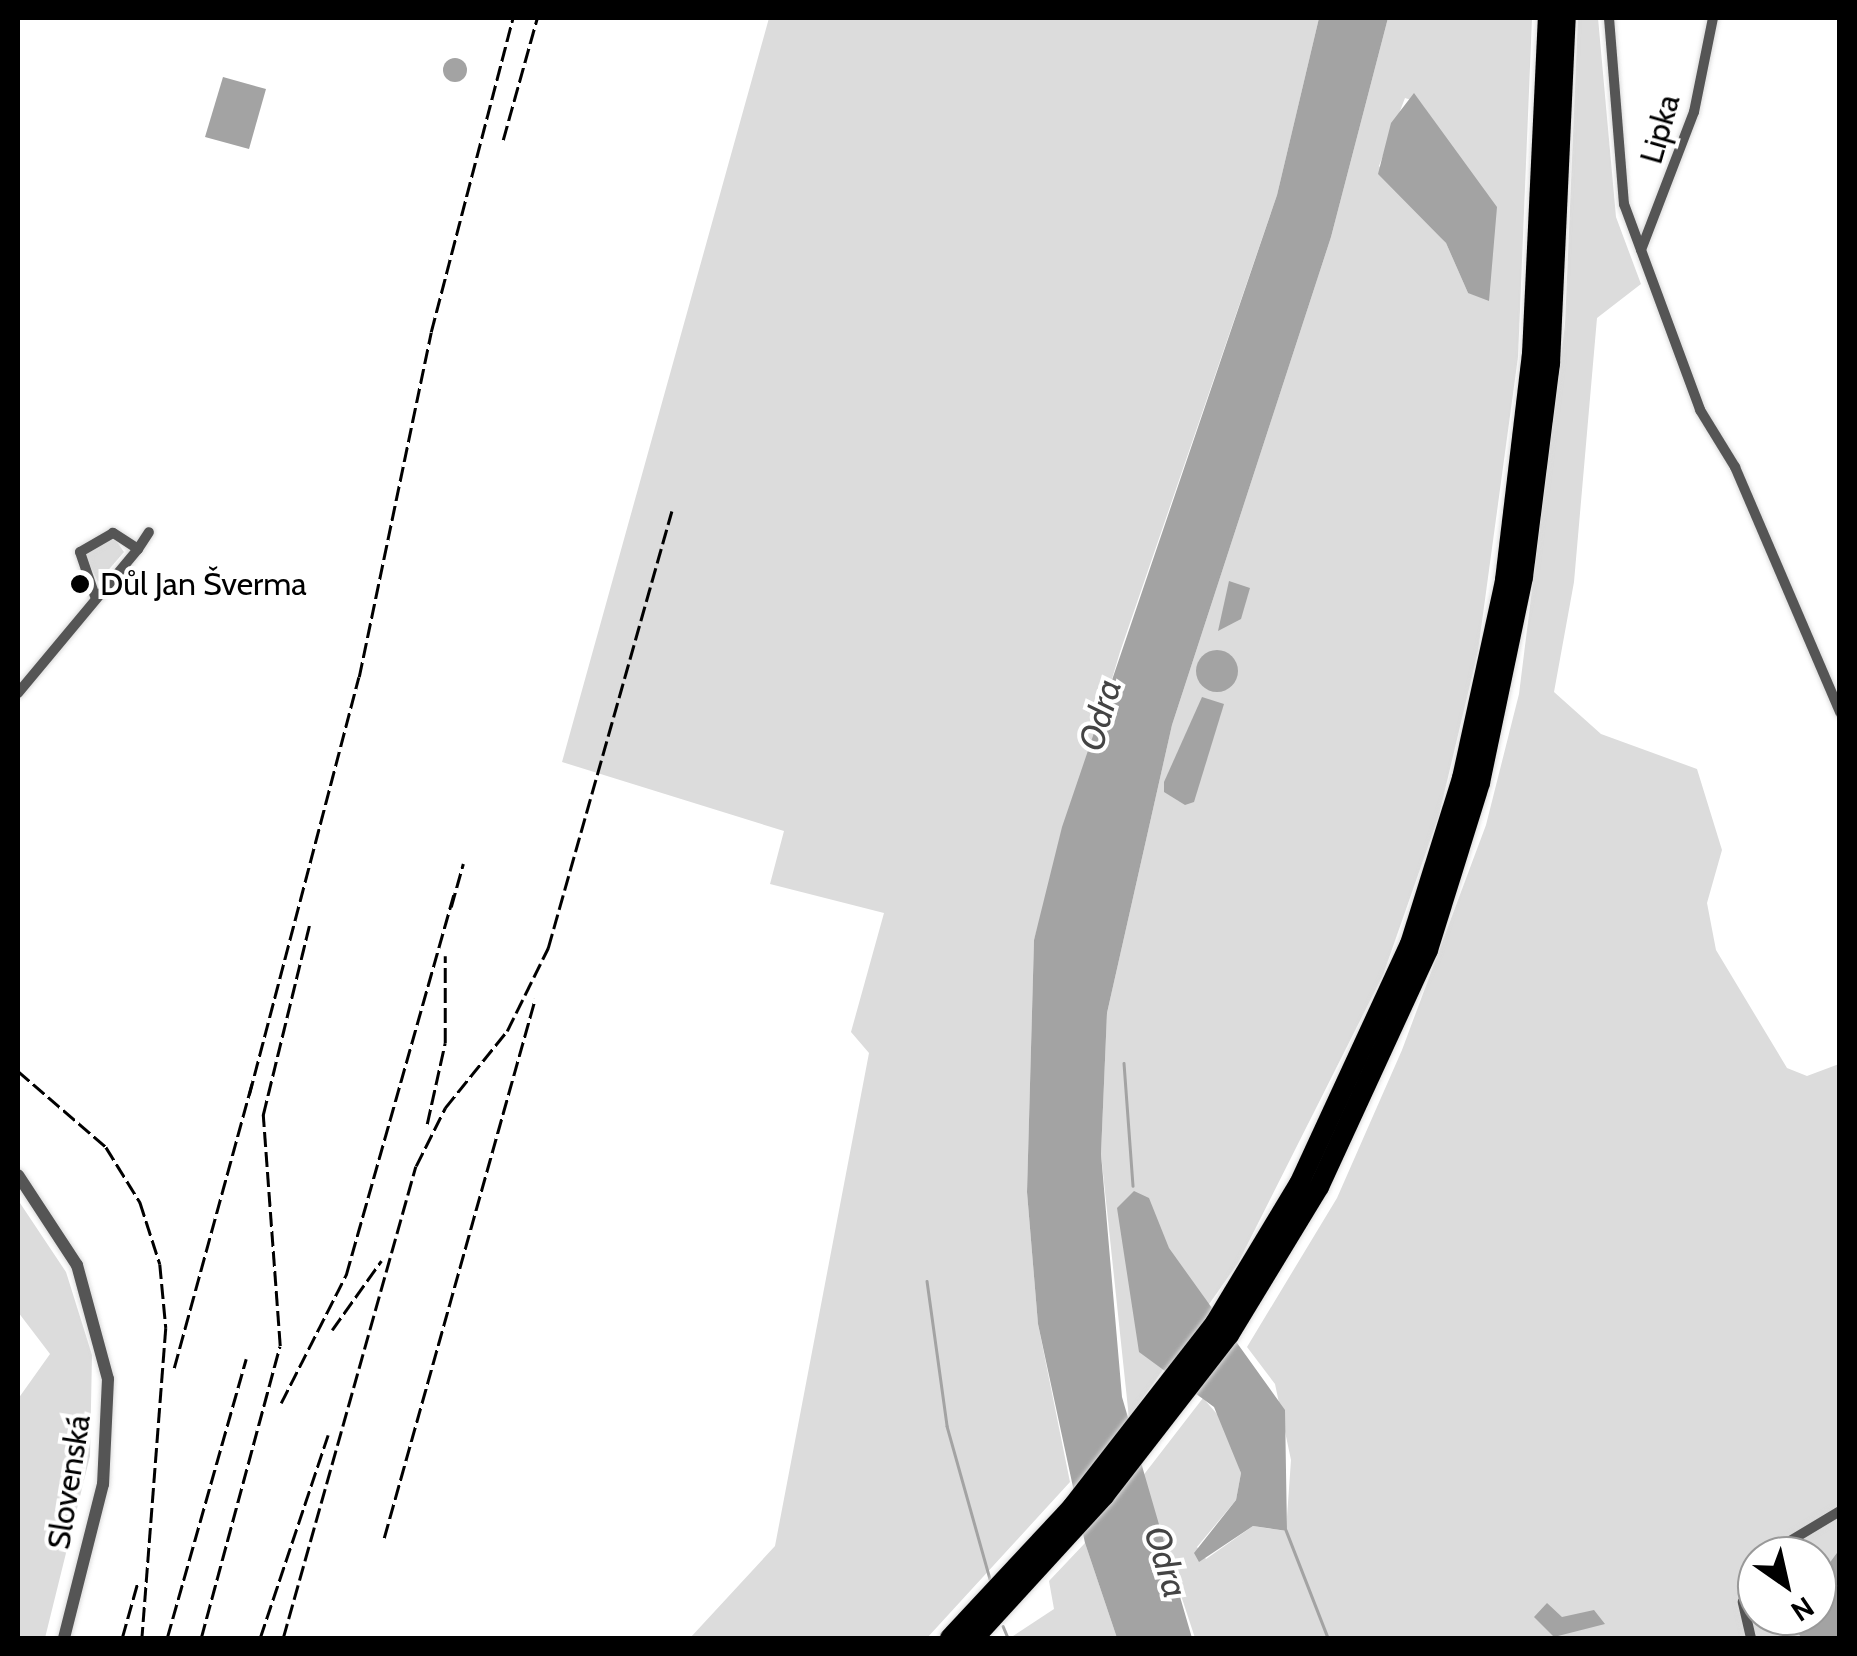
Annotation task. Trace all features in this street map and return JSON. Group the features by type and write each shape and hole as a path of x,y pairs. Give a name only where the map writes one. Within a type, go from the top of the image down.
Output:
{"highway":[{"path":"950,1638 1140,1426 1257,1274 1349,1086 1410,944 1486,681 1532,354 1548,18"},
{"path":"974,1638 1153,1437 1257,1274 1399,1022 1456,868 1498,708 1550,364 1566,18"}],"street":[{"path":"1609,18 1616,172 1641,250 1700,410 1735,467 1840,712"},
{"name":"Lipka","path":"1641,250 1694,112 1713,18"},
{"path":"95,596 79,562 86,541 114,532 138,549"},
{"path":"18,693 149,532"},
{"name":"Slovenská","path":"18,1175 82,1276 108,1379 106,1463 64,1638"},
{"path":"1798,1536 1840,1511"}],"shaded area":[{"path":"769,18 1319,18 1277,195 1120,652 1034,940 1027,1192 1038,1324 1070,1482 927,1638 690,1638 775,1546 869,1053 851,1032 884,913 770,884 784,831 562,762"},
{"path":"1388,18 1532,18 1518,357 1478,651 1439,815 1383,975 1238,1263 1129,1418 1101,1154 1107,1013 1172,725 1331,237","holes":["1405,98 1421,103 1492,204 1468,293 1446,243 1379,166"]},
{"path":"1578,18 1598,18 1616,217 1641,284 1597,318 1574,582 1554,692 1601,734 1697,769 1722,850 1707,903 1716,950 1787,1068 1807,1076 1839,1064 1839,1550 1837,1553 1837,1536 1737,1536 1737,1636 1802,1638 1195,1638 1142,1477 1203,1398 1224,1422 1241,1473 1236,1500 1197,1547 1206,1559 1253,1526 1286,1531 1291,1460 1275,1384 1247,1347 1337,1198 1402,1050 1486,825 1519,694 1565,325"},
{"path":"99,539 115,539 124,552 98,582 85,555"},
{"path":"18,1200 66,1272 92,1355 90,1456 45,1638 18,1638 18,1399 50,1354 18,1312"},
{"path":"1085,1543 1117,1638 1010,1638 1054,1609 1049,1581"}],"water":[{"name":"Odra","path":"1319,18 1388,18 1331,237 1172,725 1107,1013 1101,1154 1122,1397 1192,1638 1117,1638 1085,1543 1038,1324 1027,1192 1034,940 1062,827 1277,195"},
{"path":"455,58 467,70 455,82 443,70"},
{"path":"223,77 266,89 249,149 205,137"},
{"path":"1414,93 1497,207 1489,301 1468,293 1446,243 1378,174 1391,123"},
{"path":"1229,581 1250,588 1241,619 1218,631"},
{"path":"1217,650 1232,656 1238,671 1232,686 1217,692 1202,686 1196,671 1202,656"},
{"path":"1202,697 1224,704 1194,802 1185,805 1164,792 1164,782"},
{"path":"1134,1191 1149,1198 1169,1248 1285,1410 1287,1531 1253,1526 1199,1562 1194,1553 1236,1500 1241,1473 1214,1407 1139,1352 1117,1208"},
{"path":"1839,1550 1839,1638 1802,1638 1837,1636"},
{"path":"1547,1603 1562,1617 1594,1610 1605,1624 1554,1637 1534,1617"}],"waterway":[{"path":"1124,1063 1133,1186"},
{"path":"927,1281 947,1426 990,1579"},
{"path":"1286,1530 1328,1638"},
{"path":"1003,1626 1008,1638"}],"railway":[{"path":"249,1095 359,677 431,332 513,18"},
{"path":"503,140 537,18"},
{"path":"283,1638 416,1166 445,1108 507,1031 548,948 672,511"},
{"path":"451,907 463,864"},
{"path":"281,1403 346,1275 454,894"},
{"path":"201,1638 280,1346 263,1115 309,926"},
{"path":"427,1124 445,1043 445,956"},
{"path":"384,1538 535,999"},
{"path":"18,1071 106,1147 140,1202 160,1264 166,1328 142,1638"},
{"path":"174,1368 252,1083"},
{"path":"332,1330 381,1261"},
{"path":"167,1638 246,1359"},
{"path":"260,1638 328,1435"},
{"path":"122,1638 138,1581"}],"place":[{"name":"Důl Jan Šverma","path":"80,584"}]}
